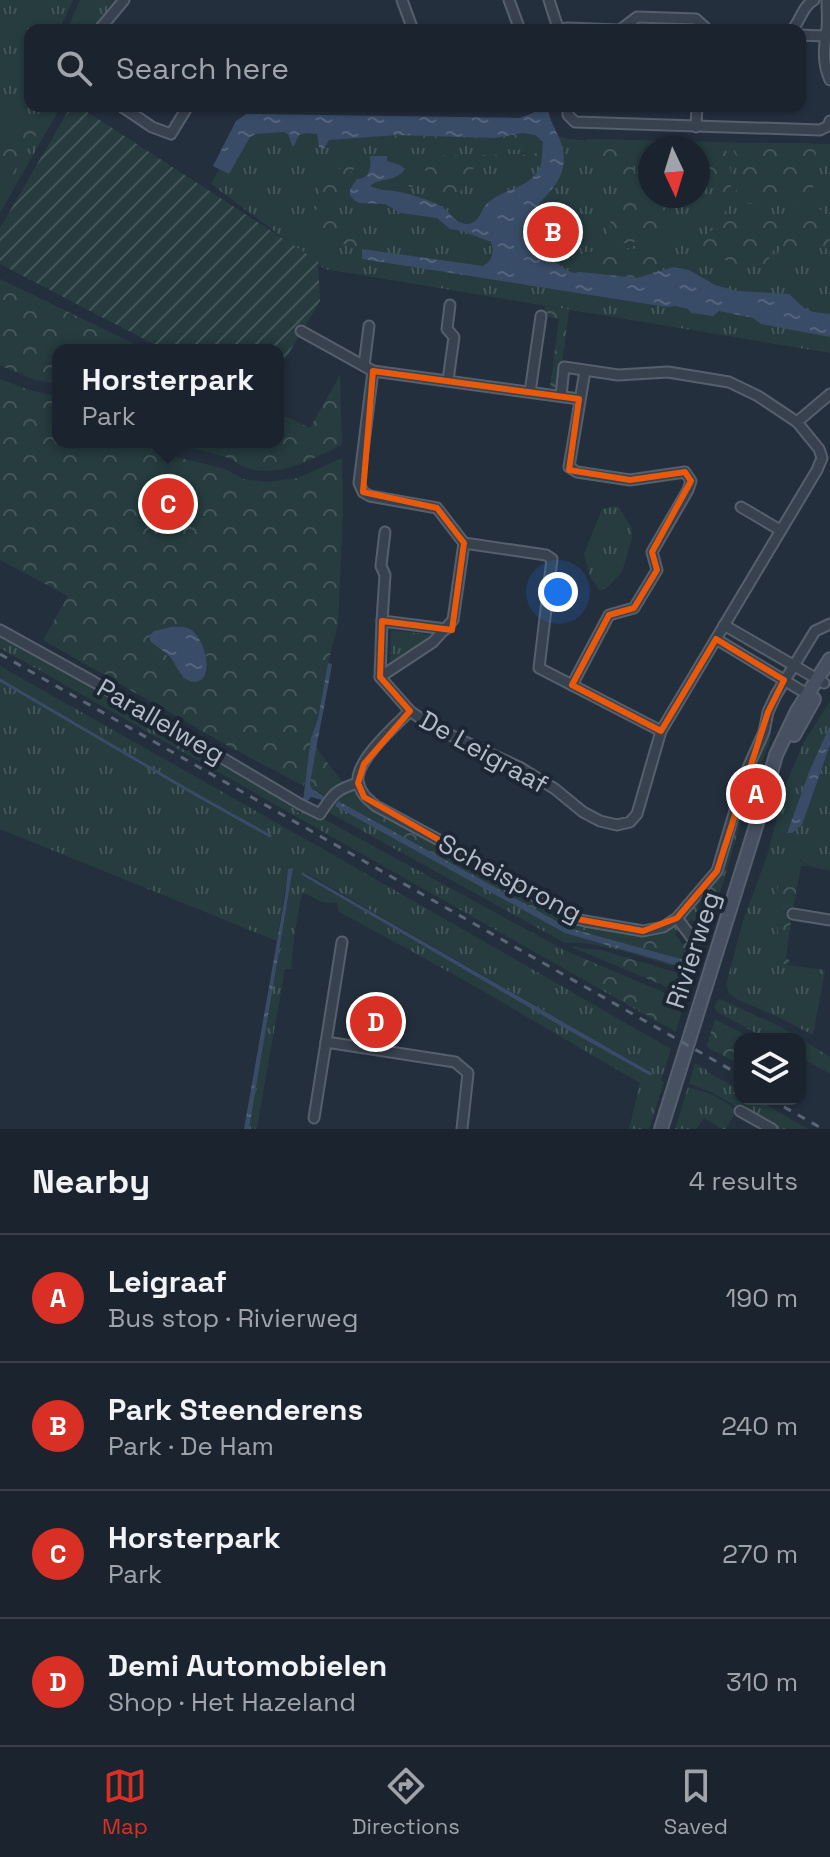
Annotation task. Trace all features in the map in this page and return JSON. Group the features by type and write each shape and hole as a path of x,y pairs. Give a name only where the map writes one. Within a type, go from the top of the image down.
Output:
{"street":[{"path":"104,24 124,0"},
{"path":"402,0 411,24"},
{"path":"509,0 518,24"},
{"path":"549,0 560,24"},
{"path":"796,24 805,6 816,0 828,1 824,36 825,69 830,80"},
{"path":"628,24 637,17 696,19 701,24"},
{"path":"806,35 824,36"},
{"path":"130,112 152,127 171,134 184,112"},
{"path":"568,112 575,122 696,127 820,130 830,121"},
{"path":"696,127 697,112"},
{"path":"448,380 454,337 447,329 450,305"},
{"path":"530,392 541,316"},
{"path":"369,326 359,483 363,492 370,496 437,508 464,543 546,555 552,559 539,668 661,731"},
{"path":"301,331 368,368 579,399"},
{"path":"561,396 564,367 618,375 668,372 729,382 758,396 797,422 830,394"},
{"path":"572,685 609,615 634,608 657,570 652,552 691,481 685,472 630,480 577,472 569,467 585,371"},
{"name":"De Leigraaf","path":"380,677 410,711 433,727 521,768 600,821 617,825 630,822 637,814 661,731 817,470 822,458 819,449 797,422"},
{"path":"741,507 780,530"},
{"path":"380,677 385,575 381,566 385,532"},
{"path":"380,677 433,642 453,620 464,543"},
{"path":"382,621 446,629"},
{"path":"692,938 677,918 717,871 747,770 764,732 768,712 784,680 815,631 830,624"},
{"path":"724,625 793,666 824,679"},
{"name":"Parallelweg","path":"0,630 320,814 331,796 343,787 358,783"},
{"path":"716,639 811,696"},
{"name":"Rivierweg","path":"661,1129 768,784 811,696 824,679 830,659"},
{"path":"358,783 364,764 379,742 410,711"},
{"name":"Scheisprong","path":"358,783 364,797 376,806 577,919 643,931 663,927 677,918"},
{"path":"793,914 830,920"},
{"path":"314,1118 342,942"},
{"path":"326,1042 455,1062 468,1073 462,1129"},
{"path":"740,1111 772,1129"}],"highlighted area":[{"path":"373,371 579,399 569,470 630,480 685,472 691,481 652,552 657,570 634,608 609,615 572,685 661,731 716,639 784,680 768,712 717,871 677,918 643,931 577,919 364,797 358,783 364,764 410,711 380,677 382,621 452,630 464,543 437,508 363,492"}],"green space":[{"path":"0,0 73,0 62,24 24,24 24,112 58,112 0,213"},
{"path":"80,0 118,0 99,24 70,24"},
{"path":"68,112 87,112 318,261 320,301 284,361 284,344 153,344 0,264 0,228"},
{"path":"0,127 27,127 37,134 0,194"},
{"path":"240,129 537,130 569,139 638,141 638,208 710,208 710,142 830,144 830,353 325,269 211,184"},
{"path":"523,133 535,135 543,142 532,148 515,150 466,145 385,147 385,135 494,138"},
{"path":"586,139 638,140 633,154 635,200 638,208 669,208 673,236 605,244 611,220 621,201 621,181 611,166 585,156"},
{"path":"710,142 723,142 731,183 729,208 720,215 712,182"},
{"path":"730,143 810,143 816,147 814,180 810,195 801,208 792,203 736,204 737,158"},
{"path":"542,152 537,162 529,164 472,169 467,173 457,197 442,198 433,193 430,174 424,169 417,170 417,182 411,188 405,183 405,169 387,161 387,156 526,155"},
{"path":"366,156 346,182 338,215 322,200 319,179 333,174 351,160"},
{"path":"813,204 830,217 830,250 815,244 802,252 777,257 787,235"},
{"path":"315,205 356,232 359,237 357,247 299,236"},
{"path":"735,214 793,215 765,267 729,262 699,243 698,240"},
{"path":"663,243 659,270 637,278 580,272 584,252 632,249"},
{"path":"0,279 135,344 52,344 52,384 0,365"},
{"path":"545,306 569,310 559,388 550,387 559,319 544,316"},
{"path":"340,375 342,445 308,461 272,470 244,467 231,459 191,448 284,448 284,416 310,428"},
{"path":"0,379 52,396 52,448 159,448 176,457 225,469 243,479 266,482 298,478 342,458 338,624 318,719 311,738 304,786 43,640 68,596 0,560","holes":["184,627 195,632 204,648 207,673 198,680 184,677 171,659 151,641 150,635 154,631"]},
{"path":"618,506 632,528 632,538 622,572 600,591 590,577 584,554 602,509"},
{"path":"391,630 432,635 390,668"},
{"path":"0,634 299,807 297,812 301,814 303,809 320,817 566,951 559,963 665,1026 0,648"},
{"path":"0,666 671,1049 649,1129 629,1129 640,1083 338,911 337,903 322,902 302,892 291,969 285,969 257,1127 249,1129 293,869 288,869 277,941 0,829","holes":["306,873 652,1073 561,1026 302,875"]},
{"path":"830,701 830,725 787,832 802,825 830,745 830,871 809,866 800,860 778,907 781,964 825,970 813,1035 738,1000 729,993 726,985 786,784 804,742"},
{"path":"766,735 771,738 748,798 712,919 698,901 720,874"},
{"path":"316,748 344,784 328,797 310,785"},
{"path":"355,788 479,866 580,923 639,934 662,932 676,925 679,929 675,934 683,945 702,931 693,920 686,922 683,918 696,904 711,922 699,958 688,961 569,928 333,799"},
{"path":"333,799 338,801 335,805 565,933 686,968 608,947 565,943 330,813 328,809"},
{"path":"795,858 809,866 801,866 786,958 790,961 789,964 781,964 778,907 774,899 784,869"},
{"path":"572,947 601,950 691,977 686,995"},
{"path":"566,951 684,1001 676,1032 559,963"},
{"path":"720,999 791,1033 756,1033 717,1012 714,1007"},
{"path":"715,1019 742,1033 734,1033 734,1061 707,1045"},
{"path":"806,1042 830,1057 830,1074 806,1060"},
{"path":"695,1063 734,1087 734,1105 711,1092 689,1084"},
{"path":"688,1087 711,1094 733,1107 736,1111 726,1129 704,1118 696,1129 675,1129"},
{"path":"734,1105 766,1105 808,1129 777,1129"}],"water":[{"path":"549,112 564,161 556,183 523,225 523,235 530,246 573,273 637,278 674,267 689,270 715,285 737,291 789,294 804,308 830,314 830,337 761,324 753,318 719,311 713,316 691,313 676,306 362,259 362,249 483,266 489,262 492,253 491,242 450,229 437,218 401,213 385,204 354,200 350,189 357,179 368,174 370,156 387,156 387,161 405,169 397,176 370,186 426,200 444,208 457,221 470,224 490,201 536,174 541,164 543,142 535,135 523,133 494,138 397,135 329,140 324,149 319,147 317,134 299,135 292,146 288,134 284,132 256,134 250,137 229,174 213,166 236,121 246,114 519,118"},
{"path":"171,627 190,629 200,641 207,669 199,681 184,677 170,657 150,641 154,631"},
{"path":"328,663 332,664 310,785 324,796 322,800 311,797 306,803 303,801 311,738 318,719"},
{"path":"830,725 830,745 802,825 787,833 809,772"},
{"path":"338,801 569,928 688,961 686,968 565,933 335,806"},
{"path":"293,868 249,1129 244,1129 288,869"},
{"path":"302,872 652,1073 651,1076 302,875"}],"waterway":[{"path":"0,680 270,836"}],"railway":[{"path":"0,654 734,1072"},
{"path":"781,1105 823,1129"}],"place":[{"name":"Park Steenderens","path":"553,232"},
{"name":"Horsterpark","path":"168,504"},
{"name":"Leigraaf","path":"756,794"},
{"name":"Demi Automobielen","path":"376,1022"}]}
